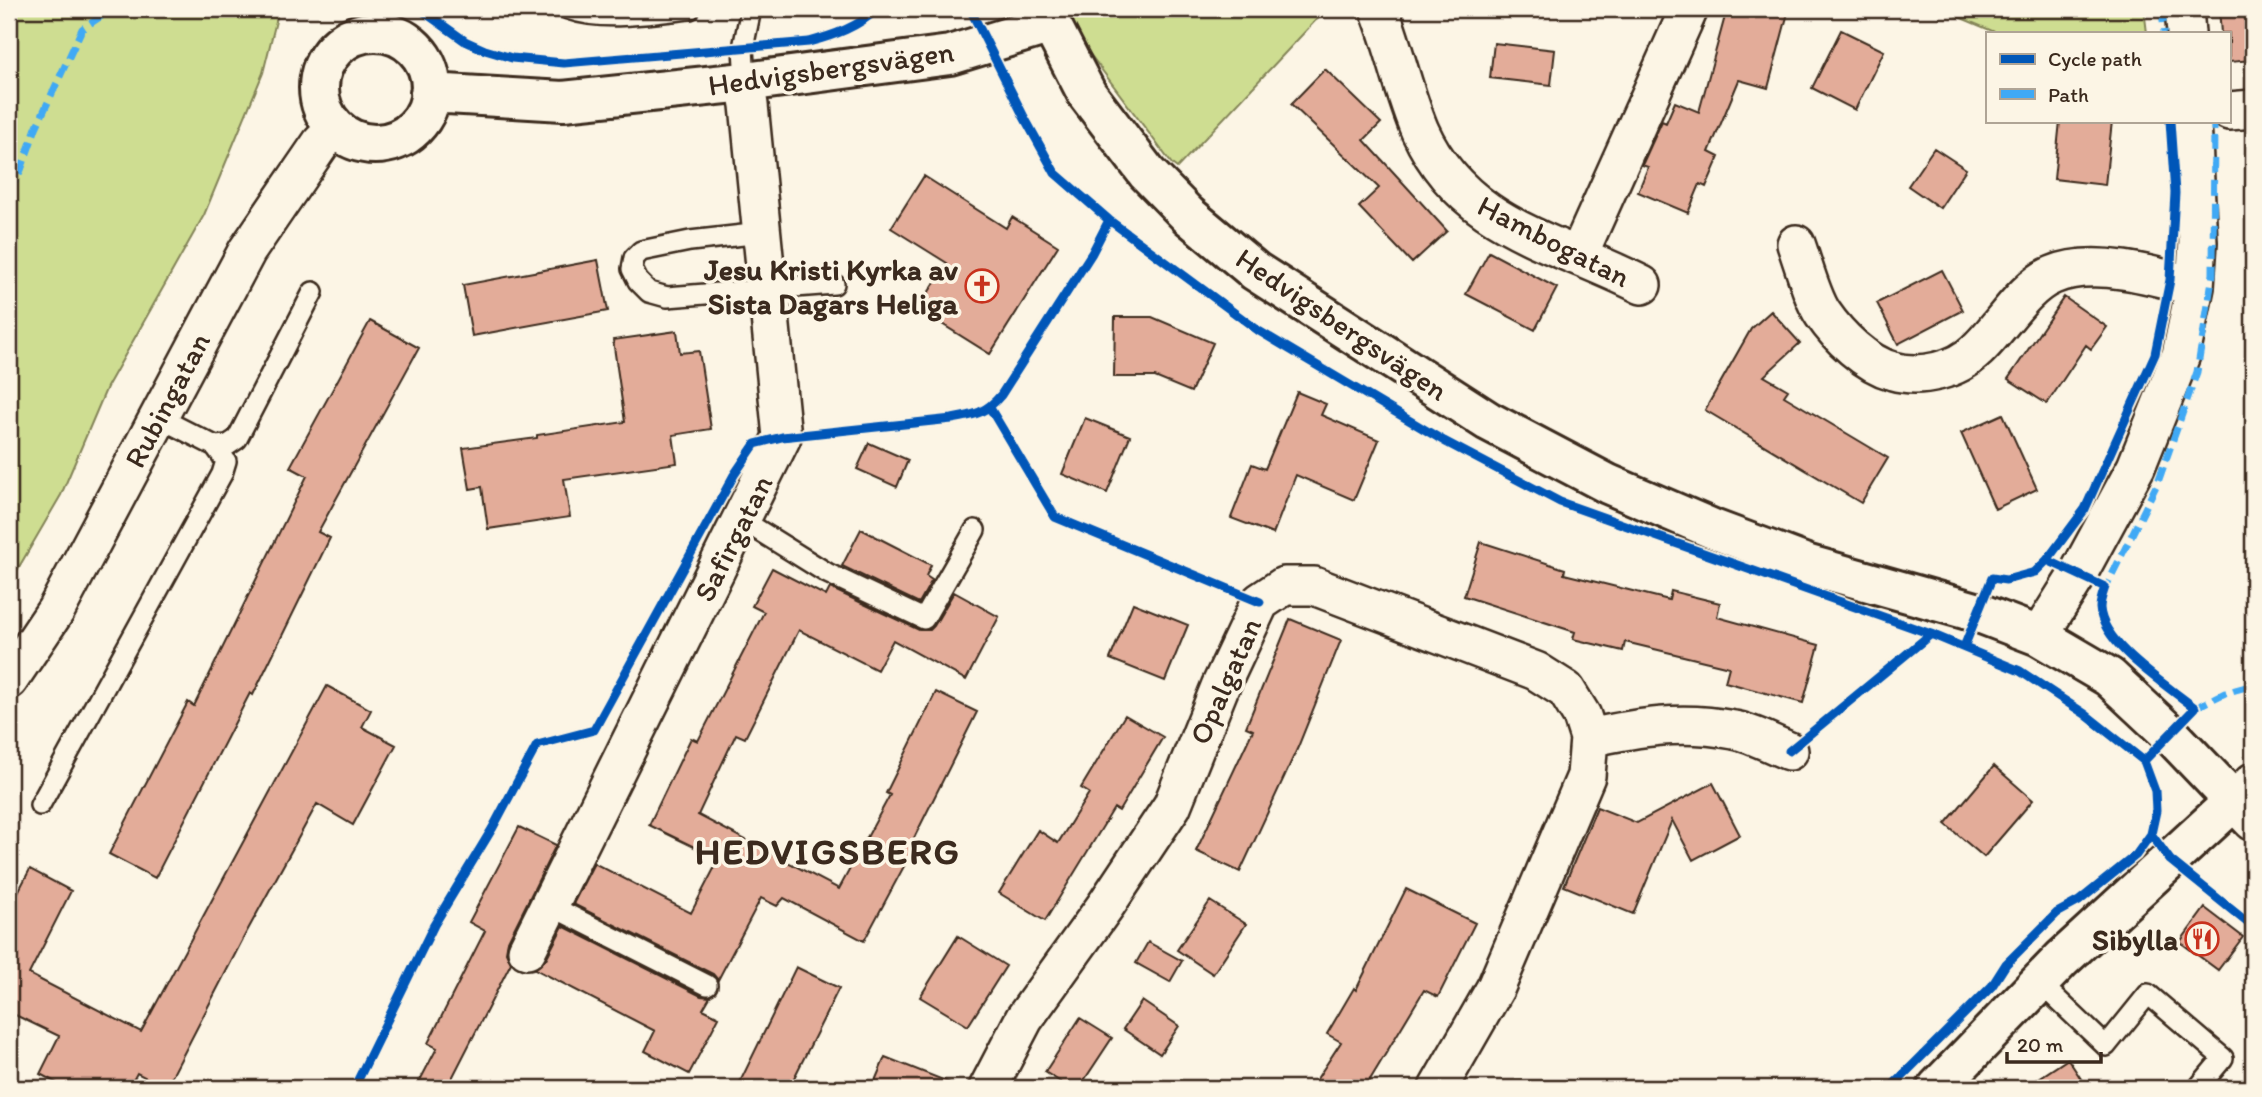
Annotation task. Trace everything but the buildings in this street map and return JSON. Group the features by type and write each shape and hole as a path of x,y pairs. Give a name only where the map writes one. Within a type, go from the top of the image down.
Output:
{"street":[{"name":"Hambogatan","path":"1379,9 1421,133 1451,182 1471,201 1500,220 1642,285"},
{"path":"1578,256 1689,9"},
{"path":"2184,9 2186,32"},
{"name":"Hedvigsbergsvägen","path":"430,93 563,101 745,82 950,55 1048,16 1087,94 1147,173 1188,215 1255,271 1488,421 1608,484 1713,529 1809,565 1957,606 2039,636 2109,677 2247,801"},
{"path":"359,21 412,47 428,72 430,93 421,120 399,138 380,143 352,139 336,128 325,113 319,95 323,68 359,21"},
{"name":"Safirgatan","path":"539,925 782,437 750,105 745,82"},
{"path":"2230,111 2253,109"},
{"path":"2039,636 2078,573 2136,467 2180,355 2195,287 2198,242 2192,122"},
{"name":"Rubingatan","path":"9,680 56,610 247,251 321,143 336,128"},
{"path":"1796,244 1822,313 1867,358 1894,372 1930,373 1954,367 1976,351 2035,286 2051,275 2072,269 2120,271 2195,287"},
{"name":"Opalgatan","path":"988,1088 1024,1019 1106,905 1172,806 1220,687 1260,601 1284,586 1314,586 1536,671 1566,690 1582,716 1589,738 1586,776 1496,987 1438,1088"},
{"path":"1589,738 1644,726 1697,725 1736,730 1789,751"},
{"path":"1937,1088 2039,982 2247,801"}],"lane":[{"path":"568,9 579,13 612,14 690,9"},
{"path":"745,82 743,48 751,9"},
{"path":"761,233 690,241 641,251 634,258 632,269 638,281 649,292 667,297 834,284"},
{"path":"215,446 228,445 237,439 313,292"},
{"path":"40,805 222,474 226,461 215,446 158,417"},
{"path":"742,520 827,573 924,620 975,530"},
{"path":"539,925 707,985"},
{"path":"2039,982 2106,1046 2148,994 2223,1058 2198,1088"}],"green space":[{"path":"9,9 279,9 263,73 204,215 107,387 61,495 9,584"},
{"path":"1067,9 1332,9 1315,21 1177,168 1075,34"},
{"path":"1940,9 2144,9 2147,32 1995,32"}],"marked path":[{"path":"9,192 82,29 112,9"},
{"path":"2162,9 2164,32"},
{"path":"2103,593 2158,482 2197,372 2213,274 2214,122"},
{"path":"2195,708 2225,693 2253,685"}],"cycle path":[{"path":"420,9 465,41 485,50 512,58 564,63 809,42 846,30 877,9"},
{"path":"970,9 1055,173 1109,220 1259,331 1444,441 1560,502 1931,634 2020,671 2085,714 2144,761 2155,791 2156,811 2151,834 2136,855 2079,901 2057,913 2006,964 1992,986 1890,1088"},
{"path":"1964,647 1992,578 2006,580 2035,572 2085,509 2155,354 2170,280 2175,193 2170,122"},
{"path":"354,1088 434,925 492,829 537,745 594,730 734,475 755,444 782,437 952,419 985,409 1001,395 1092,253 1109,220"},
{"path":"990,408 1055,517 1260,602"},
{"path":"2047,560 2105,587 2100,608 2112,636 2138,664 2195,708 2144,761"},
{"path":"1789,751 1931,634"},
{"path":"2151,834 2170,860 2253,927"}],"place":[{"name":"Jesu Kristi Kyrka av Sista Dagars Heliga","path":"982,286"},
{"name":"Sibylla","path":"2202,939"}],"district":[{"name":"HEDVIGSBERG","path":"828,851"}]}
